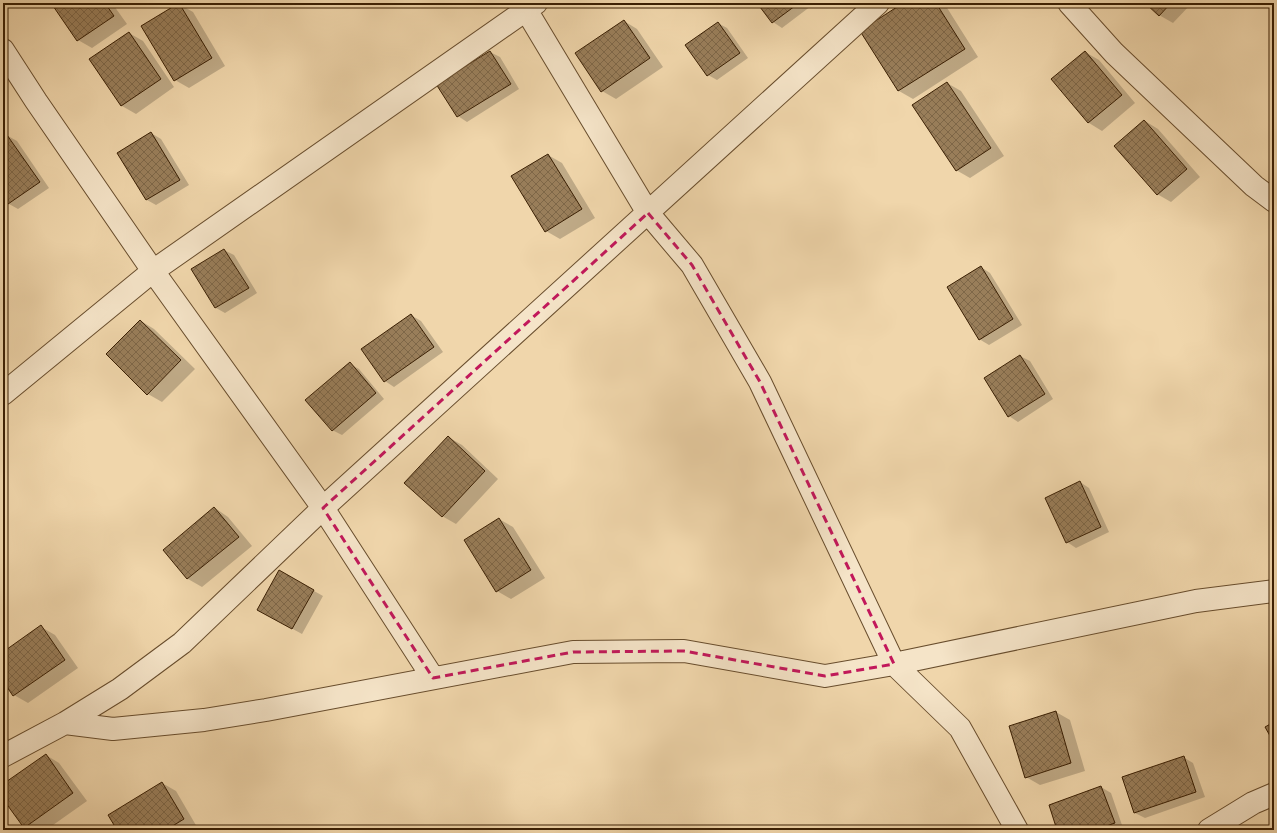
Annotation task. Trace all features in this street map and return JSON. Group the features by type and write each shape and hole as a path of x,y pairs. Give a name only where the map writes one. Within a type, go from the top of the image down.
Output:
{"street":[{"path":"3,756 65,723 120,689 182,643 323,508 878,3"},
{"path":"1069,3 1114,53 1254,186 1274,201"},
{"path":"3,394 154,271 528,5 648,213 692,265 760,382 894,664 960,728 1017,830"},
{"path":"3,50 36,101 154,271 323,508 433,678"},
{"path":"65,723 114,729 204,720 266,710 573,652 684,651 825,676 894,664 1196,601 1274,590"},
{"path":"1209,830 1253,803 1274,794"}],"highlighted area":[{"path":"648,213 692,265 760,382 894,664 825,676 684,651 573,652 433,678 323,508"}],"building":[{"path":"51,3 105,3 114,16 77,41"},
{"path":"179,3 212,58 174,81 141,26"},
{"path":"757,3 799,3 772,23"},
{"path":"903,3 936,3 965,49 898,91 860,31"},
{"path":"1145,3 1171,3 1159,16"},
{"path":"624,20 650,58 601,92 575,53"},
{"path":"718,22 740,53 707,76 685,45"},
{"path":"129,32 161,79 121,106 89,59"},
{"path":"490,51 511,84 457,117 436,84"},
{"path":"1085,51 1122,95 1088,123 1051,79"},
{"path":"947,82 991,148 956,171 912,105"},
{"path":"1144,120 1187,169 1157,195 1114,146"},
{"path":"151,132 180,180 146,200 117,153"},
{"path":"7,135 40,182 8,204 3,197 3,138"},
{"path":"548,154 582,209 545,232 511,176"},
{"path":"224,249 249,288 215,308 191,269"},
{"path":"981,266 1013,319 979,340 947,287"},
{"path":"411,314 434,347 384,382 361,349"},
{"path":"140,320 181,360 147,395 106,354"},
{"path":"1020,355 1045,394 1008,417 984,378"},
{"path":"350,362 376,393 332,431 305,400"},
{"path":"448,436 485,471 442,517 404,483"},
{"path":"1080,481 1101,527 1066,543 1045,498"},
{"path":"214,507 239,537 187,579 163,550"},
{"path":"499,518 531,570 496,592 464,540"},
{"path":"279,570 314,590 292,629 257,610"},
{"path":"41,625 65,660 13,696 3,681 3,652"},
{"path":"1056,711 1071,763 1025,778 1009,726"},
{"path":"1274,722 1274,743 1265,727"},
{"path":"46,754 73,793 24,828 3,799 3,784"},
{"path":"1184,756 1196,792 1134,813 1122,777"},
{"path":"162,782 184,819 166,830 117,830 108,815"},
{"path":"1101,786 1115,823 1095,830 1057,830 1049,805"}]}
